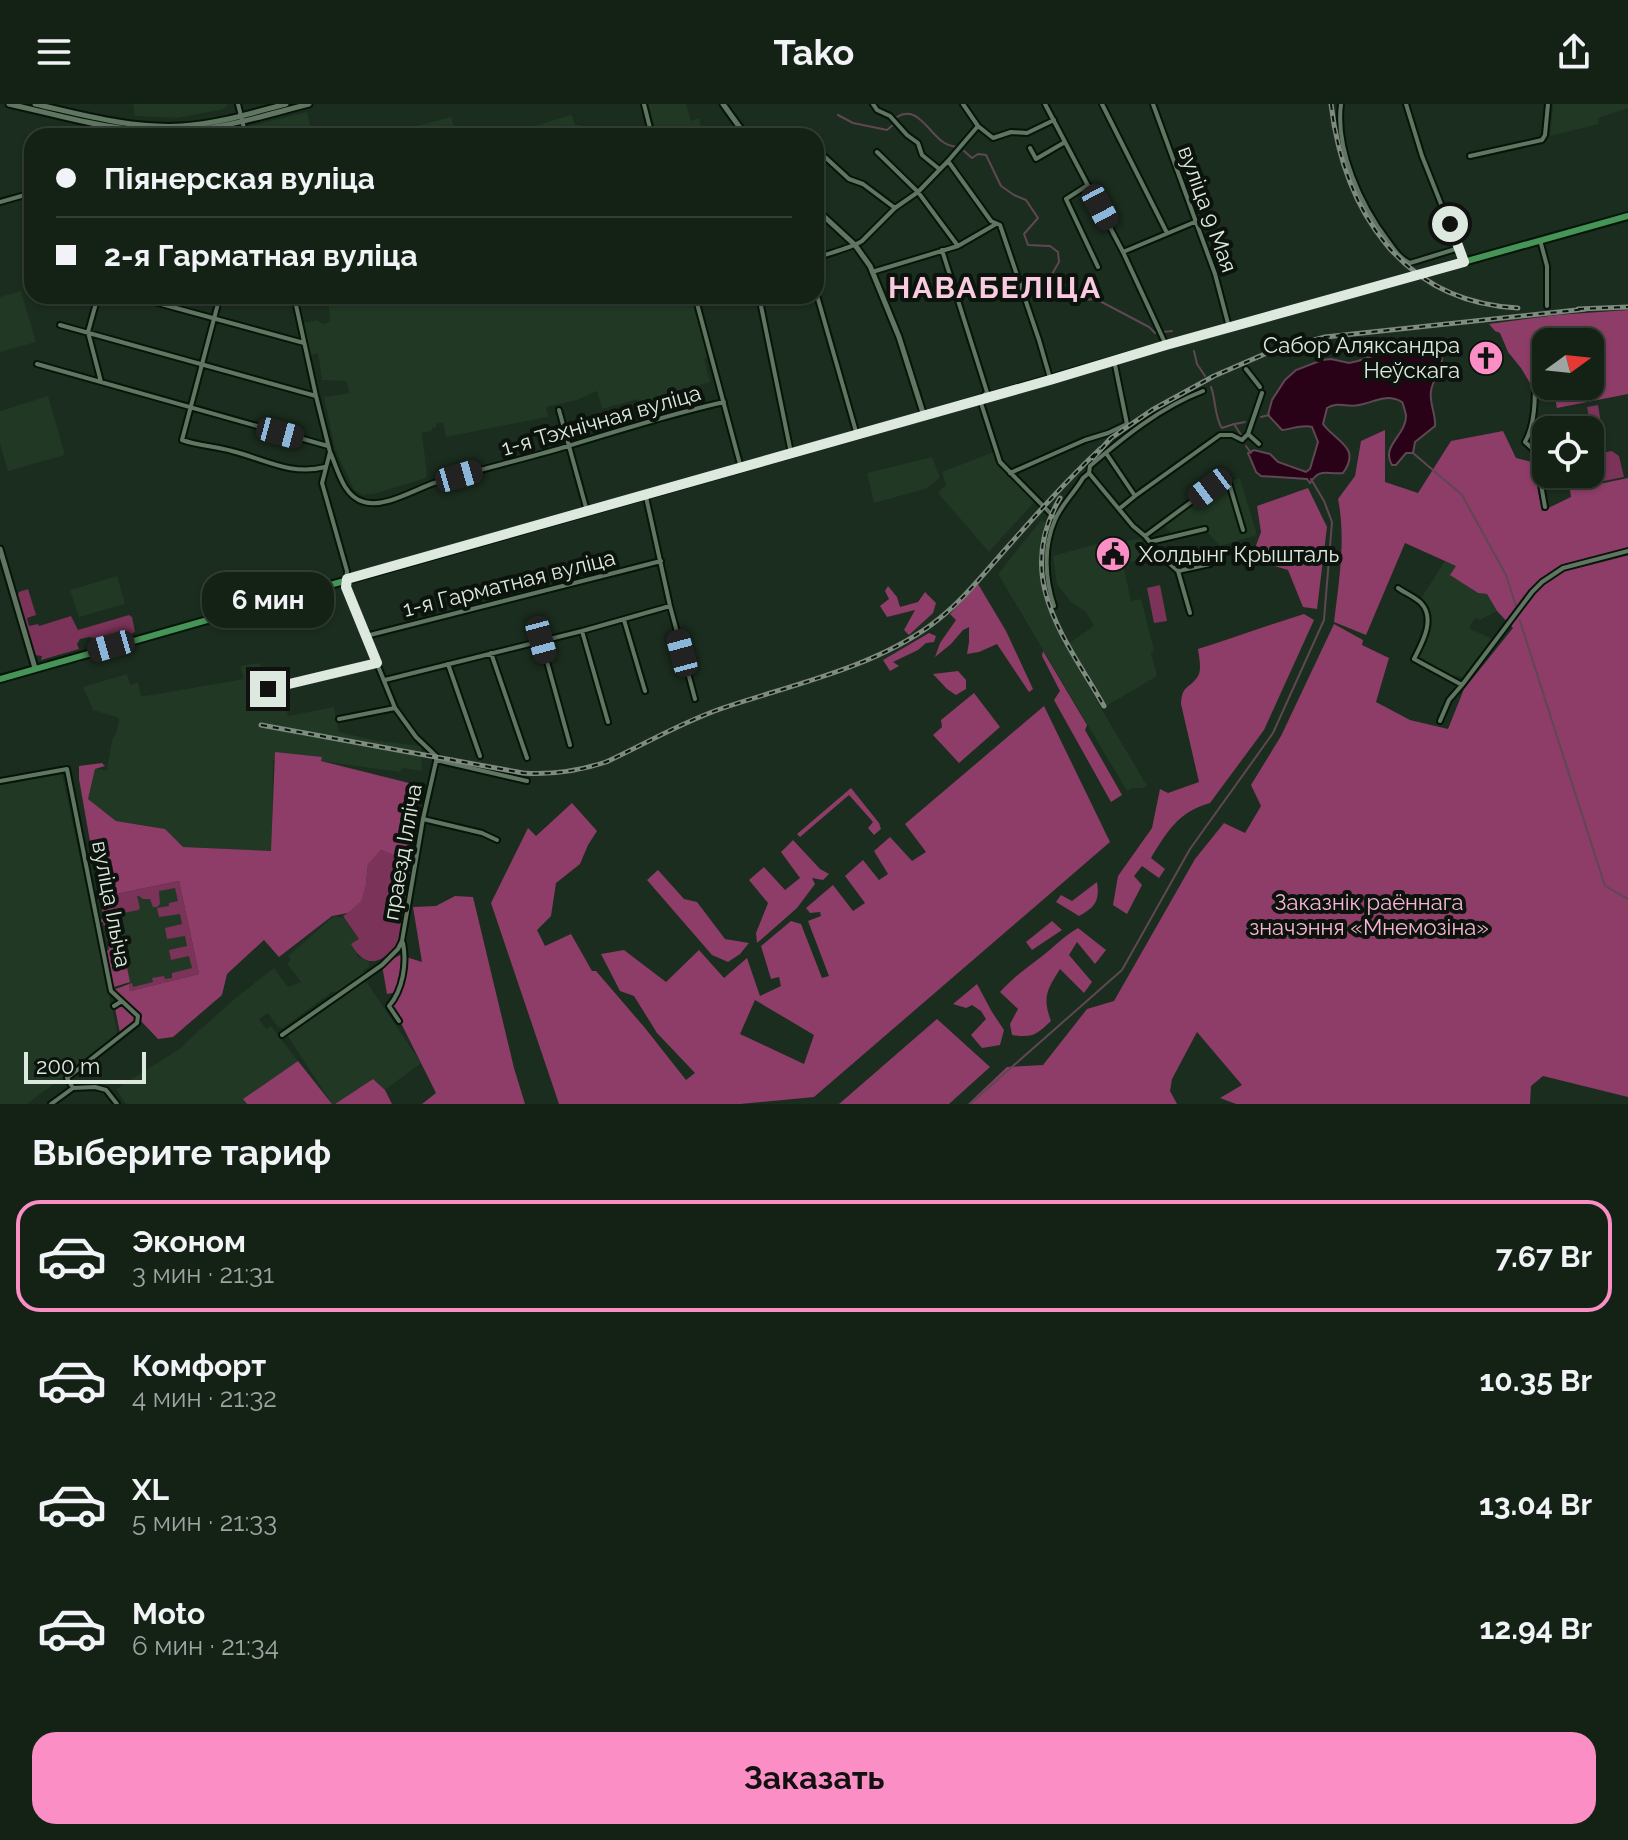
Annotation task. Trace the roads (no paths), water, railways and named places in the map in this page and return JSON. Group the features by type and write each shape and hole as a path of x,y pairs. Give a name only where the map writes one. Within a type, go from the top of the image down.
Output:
{"main road":[{"path":"0,679 1628,216"}],"street":[{"path":"9,104 127,128"},
{"path":"35,104 61,107 115,121 150,126 184,126 242,118 286,104"},
{"path":"238,104 244,128"},
{"path":"202,128 309,104"},
{"path":"644,104 650,128"},
{"path":"723,104 740,128"},
{"path":"873,104 918,143 922,155 939,168"},
{"path":"963,104 978,126 993,138 1011,132 1027,133 1054,120"},
{"path":"1045,104 1123,252 1166,345"},
{"path":"1102,104 1167,233"},
{"name":"вуліца 9 Мая","path":"1153,104 1197,221 1229,327"},
{"path":"1341,104 1339,119 1343,145 1353,179 1369,212 1402,258 1410,263 1459,248"},
{"path":"1406,104 1422,156 1464,262"},
{"path":"1470,156 1542,140 1548,104"},
{"path":"824,255 855,245 895,208 918,192 978,126"},
{"path":"1030,148 1036,159 1065,142"},
{"path":"877,152 918,192 958,246"},
{"path":"825,157 849,179 863,184 895,208"},
{"path":"948,161 991,221 1000,225 1050,380"},
{"path":"1088,185 1066,199 1098,267"},
{"path":"0,202 24,195"},
{"path":"824,216 855,245 872,272 899,337 924,416"},
{"path":"1123,252 1197,221"},
{"path":"872,272 958,246 996,224"},
{"path":"1540,240 1547,266 1547,306"},
{"path":"942,250 987,392 980,400 1000,462 1055,518"},
{"path":"96,304 88,332 101,383"},
{"path":"162,304 304,343"},
{"path":"218,304 182,440 233,451 289,469 310,471 325,467"},
{"name":"1-я Тэхнічная вуліца","path":"296,304 329,449 342,482 353,498 362,502 375,504 579,441 724,402"},
{"path":"697,304 741,468"},
{"path":"761,304 791,453"},
{"path":"819,304 857,435"},
{"path":"60,325 316,396"},
{"path":"1010,473 1127,424 1114,360"},
{"path":"37,364 329,449 322,483 347,571 346,587 395,708 436,758"},
{"path":"1119,509 1220,435 1232,435 1242,440 1248,434 1261,390 1246,369"},
{"path":"1054,606 1049,591 1049,539 1055,518 1089,473 1090,466 1130,433 1185,398 1203,391"},
{"path":"1534,400 1525,442 1535,451 1545,507"},
{"path":"559,410 587,511"},
{"path":"1248,434 1259,444"},
{"path":"1106,453 1135,496"},
{"path":"1089,473 1133,526 1178,571 1190,613"},
{"path":"1145,536 1210,488 1229,483 1243,530"},
{"path":"645,494 695,699"},
{"path":"1150,542 1205,529"},
{"path":"0,549 35,668"},
{"path":"1440,721 1449,700 1542,582 1563,568 1628,551"},
{"name":"1-я Гарматная вуліца","path":"366,636 661,561"},
{"path":"1178,571 1210,564"},
{"path":"1398,588 1421,603 1427,614 1425,638 1414,659 1462,685"},
{"path":"385,680 670,606"},
{"path":"624,620 645,691"},
{"path":"582,631 608,722"},
{"path":"541,640 570,745"},
{"path":"491,653 527,758"},
{"path":"268,689 377,663"},
{"path":"448,664 480,756"},
{"path":"339,719 395,708"},
{"name":"праезд Ілліча","path":"282,1035 382,965 398,949 436,758 527,781"},
{"name":"вуліца Ільіча","path":"0,781 67,769 111,991 138,1016 137,1023 67,1078 73,1088 51,1104"},
{"path":"423,819 482,833 497,840"},
{"path":"399,1021 389,1006 397,997 405,961 402,941"},
{"path":"114,1006 122,1001"},
{"path":"73,1088 106,1090 117,1104"}],"waterway":[{"path":"897,117 904,114 917,117 943,142 956,147"},
{"path":"838,115 853,123 887,130 893,125"},
{"path":"964,151 972,158 978,154 986,155 1001,186 1026,200 1038,218 1024,234 1028,245 1050,246 1058,252 1059,262 1048,281 1055,289 1072,283 1081,300 1096,299 1155,333 1172,331"},
{"path":"1194,351 1197,364 1205,376"},
{"path":"1211,387 1222,428 1234,424 1241,435"},
{"path":"1261,417 1269,415"},
{"path":"1235,424 1245,422"},
{"path":"1246,446 1251,453"},
{"path":"1413,453 1462,495 1506,575 1516,606"},
{"path":"970,1104 1122,970 1190,849 1273,733 1324,620 1332,522 1311,479"},
{"path":"1520,621 1605,886 1628,899"}],"railway":[{"path":"1331,104 1349,180 1365,214 1386,244 1411,269 1442,289 1477,302 1518,308"},
{"path":"1578,309 1628,307"},
{"path":"1093,458 1111,438 1152,410 1214,376 1267,353 1325,337 1586,309"},
{"path":"261,725 523,773 565,772 606,762 678,726 857,664 908,640 960,600 1100,449"},
{"path":"1060,498 1047,527 1042,555 1043,581 1061,631 1104,706"}],"place":[{"name":"Сабор Аляксандра Неўскага","path":"1486,358"},
{"name":"Холдынг Крышталь","path":"1113,554"}],"district":[{"name":"НАВАБЕЛІЦА","path":"995,287"}],"park label":[{"name":"Заказнік раённага значэння «Мнемозіна»","path":"1369,914"}]}
